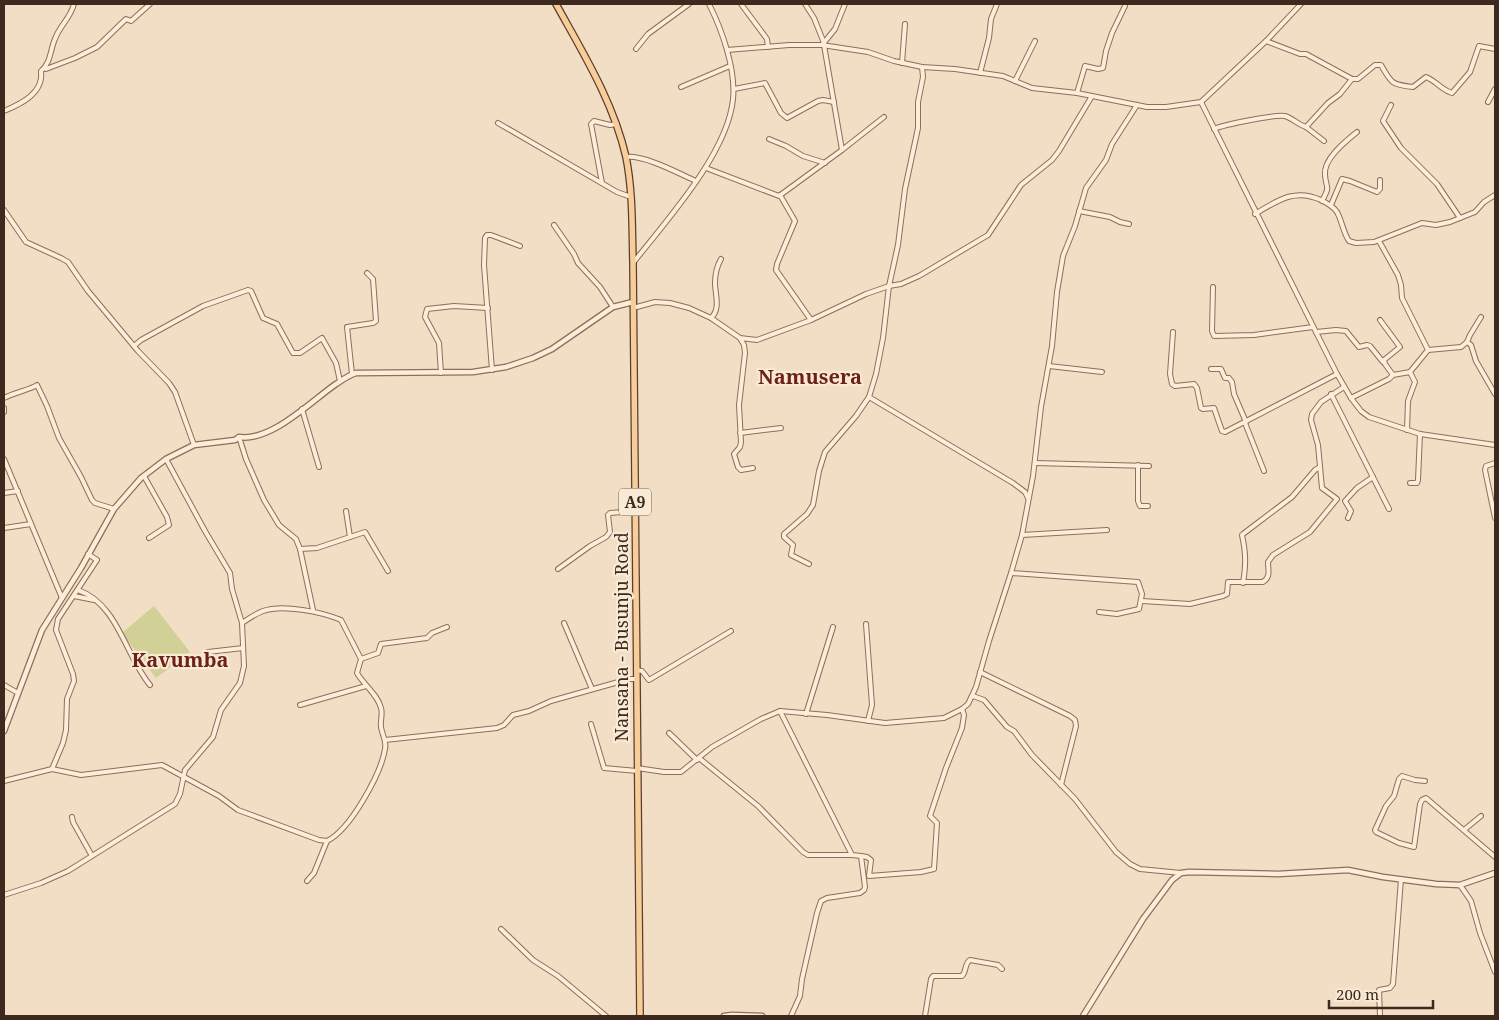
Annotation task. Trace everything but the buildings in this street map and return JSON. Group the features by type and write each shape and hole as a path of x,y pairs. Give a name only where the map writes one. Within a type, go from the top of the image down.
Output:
{"main road":[{"name":"Nansana - Busunju Road","path":"556,4 593,70 617,124 626,157 631,197 640,1016"}],"street":[{"path":"4,111 22,104 33,94 42,80 42,71 47,66 55,38 70,17 74,4"},
{"path":"42,71 97,47 126,19 130,21 150,4"},
{"path":"636,49 648,34 689,4"},
{"path":"633,264 706,168 726,129 733,102 734,89 727,50 709,4"},
{"path":"742,4 767,39 768,47"},
{"path":"805,4 814,18 823,44 842,150"},
{"path":"823,44 835,29 845,4"},
{"path":"980,73 996,4"},
{"path":"727,50 823,44 868,52 922,67 1002,76 1032,88 1077,93 1147,107 1166,107 1201,102 1266,41 1301,4"},
{"path":"1077,93 1085,66 1098,69 1103,68 1112,33 1125,6"},
{"path":"902,63 905,24"},
{"path":"1014,81 1035,40"},
{"path":"1266,41 1300,54 1306,54 1352,79 1358,79 1375,64 1378,64 1381,65 1389,79 1396,85 1413,87 1426,77 1452,93 1470,72 1479,46 1495,49"},
{"path":"681,87 730,66"},
{"path":"810,564 792,556 793,545 784,537 784,534 813,505 819,471 826,452 869,397 876,374 883,338 889,286 898,245 905,189 917,134 918,102 923,77 922,67"},
{"path":"1306,127 1328,103 1340,94 1352,79"},
{"path":"734,89 765,83 781,113 787,118 818,101 834,102"},
{"path":"1488,102 1495,89"},
{"path":"4,731 42,630 81,568 114,509 144,476 166,459 194,445 260,436 288,420 352,374 361,372 473,372 492,370 519,363 552,349 613,307 655,302 670,303 689,308 711,318 740,338 757,340 811,320 855,299 919,276 988,235 1021,185 1052,160 1059,151 1092,96"},
{"path":"1201,102 1239,177 1255,214 1337,374 1361,411 1369,417 1420,434 1495,445"},
{"path":"591,724 604,768 676,773 687,769 712,747 761,719 780,711 884,723 944,718 962,709 972,696 1012,573 1022,535 1035,463 1041,407 1052,346 1057,292 1063,256 1086,188 1106,160 1112,144 1137,105"},
{"path":"1391,106 1383,121 1401,148 1437,184 1460,218"},
{"path":"1214,129 1219,126 1283,116 1306,127 1324,141"},
{"path":"706,168 776,196 780,195 884,117"},
{"path":"602,183 591,124 594,121 617,124"},
{"path":"498,123 602,183 631,197"},
{"path":"1322,200 1328,188 1324,172 1330,159 1342,144 1358,132"},
{"path":"769,139 786,146 802,156 825,163"},
{"path":"626,157 633,157 669,168 696,181"},
{"path":"1331,205 1342,179 1377,192 1380,189 1380,180"},
{"path":"780,195 795,221 776,270 811,320"},
{"path":"1255,214 1293,195 1308,196 1322,200 1331,205 1337,212 1349,241 1356,244 1379,241 1422,223 1443,224 1475,212 1486,200 1495,195"},
{"path":"4,210 26,242 68,262 88,291 134,346 168,382 175,392 194,445"},
{"path":"1079,211 1110,217 1129,224"},
{"path":"554,225 578,263 600,287 613,307"},
{"path":"492,370 484,263 485,238 491,235 520,246"},
{"path":"1379,241 1398,275 1402,298 1428,350"},
{"path":"711,318 715,312 717,302 715,282 721,259"},
{"path":"352,374 347,327 373,323 376,319 372,280 367,273"},
{"path":"1213,288 1212,331 1214,336 1254,335 1313,327"},
{"path":"134,346 141,340 203,306 248,290 251,291 263,318 277,324 293,352 300,353 322,338 336,363 340,382"},
{"path":"441,373 439,343 425,317 427,309 454,306 488,308"},
{"path":"1351,398 1389,379 1393,375 1410,372 1428,350 1461,347 1467,342 1481,317"},
{"path":"1380,320 1400,347 1383,362"},
{"path":"1316,332 1346,331 1360,347 1370,346 1393,375"},
{"path":"1173,332 1170,374 1172,384 1175,386 1194,384 1197,388 1201,408 1214,408 1222,431 1228,432 1290,397 1337,374"},
{"path":"740,338 745,353 739,406 740,447 734,454 738,467 744,470 754,468"},
{"path":"1467,342 1471,345 1476,361 1495,394"},
{"path":"1049,366 1102,372"},
{"path":"1211,369 1221,369 1225,378 1229,378 1232,382 1234,394 1264,471"},
{"path":"1407,430 1408,401 1415,382 1410,372"},
{"path":"4,398 16,392 33,389 37,385 59,438 92,500 95,503 114,509"},
{"path":"1344,387 1331,394 1315,409 1311,420 1317,440 1322,488 1337,499 1346,501"},
{"path":"1331,394 1389,510"},
{"path":"869,397 1013,482 1025,492 1029,499"},
{"path":"302,409 319,467"},
{"path":"740,433 781,428"},
{"path":"1410,483 1417,483 1418,480 1420,434"},
{"path":"239,438 264,500 279,526 296,539 300,549 313,610"},
{"path":"4,459 62,598"},
{"path":"4,895 54,878 175,804 180,794 186,770 213,737 221,710 240,683 244,666 242,623 232,589 230,573 166,459"},
{"path":"1035,463 1149,466"},
{"path":"1495,463 1486,466 1485,470 1495,518"},
{"path":"1138,466 1138,500 1140,506 1148,506"},
{"path":"1243,583 1246,569 1244,561 1246,548 1242,535 1292,497 1315,470 1320,467"},
{"path":"144,476 167,517 169,525 149,538"},
{"path":"1346,501 1357,488 1373,477"},
{"path":"4,493 18,491"},
{"path":"1142,601 1190,604 1223,596 1226,594 1228,582 1263,582 1269,575 1268,562 1273,555 1310,532 1337,499"},
{"path":"1346,501 1351,511 1348,518"},
{"path":"346,511 350,536"},
{"path":"558,569 610,532 608,515 610,513 635,511"},
{"path":"4,528 31,524"},
{"path":"1022,535 1107,530"},
{"path":"300,549 317,548 363,532 366,533 388,571"},
{"path":"52,769 63,743 66,730 67,699 74,678 56,626 58,619 97,560 88,554"},
{"path":"1012,573 1138,582 1142,601 1139,610 1117,614 1099,612"},
{"path":"78,590 99,602 117,628 136,666 150,685"},
{"path":"74,596 89,598 99,602"},
{"path":"242,623 264,611 313,610 341,620 362,659 357,674 381,706 381,727 385,740 384,755 369,791 357,811 341,830 327,841 314,873 307,881"},
{"path":"564,624 592,689"},
{"path":"866,624 872,705 868,721"},
{"path":"362,659 378,653 381,644 427,638 432,633 447,627"},
{"path":"806,714 832,627"},
{"path":"637,670 642,671 649,680 731,631"},
{"path":"208,652 243,648"},
{"path":"980,672 1049,705 1075,720 1076,726 1061,785"},
{"path":"385,740 497,728 504,725 513,715 570,695 629,679 637,679"},
{"path":"4,686 18,693"},
{"path":"300,704 366,686"},
{"path":"972,696 984,700 1090,817 1116,852 1130,864 1140,869 1181,873 1278,874 1342,870 1460,885 1495,873"},
{"path":"669,733 698,759 758,806 808,855 867,856 872,860 869,876 921,872 934,869 936,824 930,816 962,728 964,714 962,709"},
{"path":"780,711 852,855"},
{"path":"4,781 52,769 81,775 162,765 219,796 238,810 319,840 327,841"},
{"path":"1425,781 1402,776 1399,779 1394,796 1386,806 1375,830 1376,832 1399,843 1414,846 1420,804 1426,798 1495,857"},
{"path":"1464,830 1481,816"},
{"path":"72,817 92,856"},
{"path":"791,1016 800,996 802,979 821,901 827,898 860,893 864,890 860,856"},
{"path":"1083,1016 1143,919 1172,880 1181,873"},
{"path":"1380,1016 1379,990 1390,988 1394,984 1401,879"},
{"path":"1460,885 1471,901 1480,933 1495,972"},
{"path":"501,929 533,960 558,976 606,1016"},
{"path":"925,1016 931,978 933,976 962,976 966,963 970,960 998,965 1002,969"},
{"path":"724,1016 762,1016"}],"shaded area":[{"path":"154,606 190,652 156,678 122,633"}],"district":[{"name":"Namusera","path":"810,376"},
{"name":"Kavumba","path":"180,659"}]}
